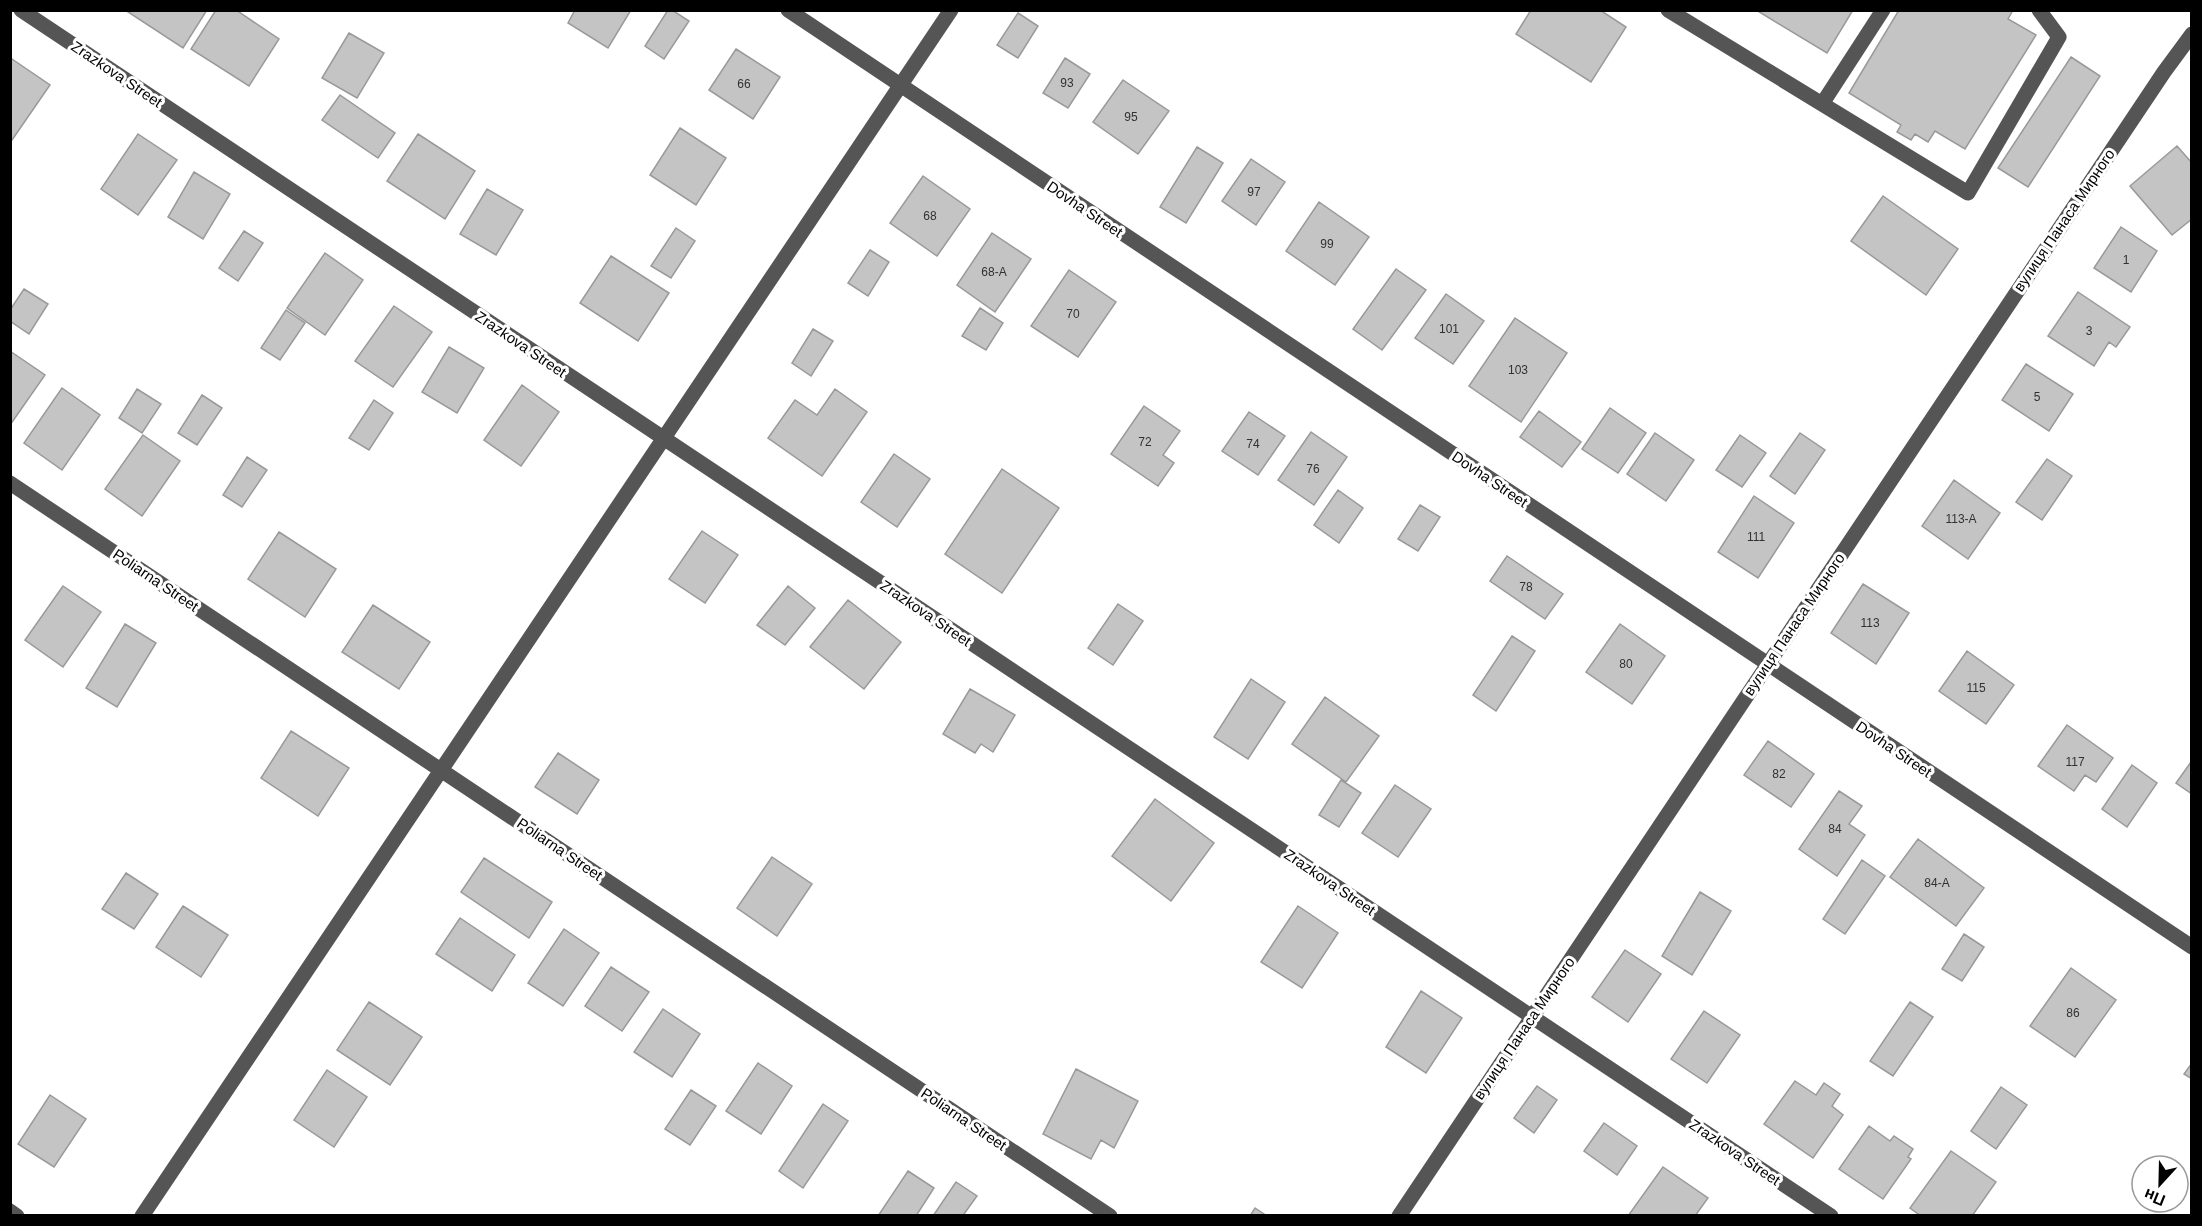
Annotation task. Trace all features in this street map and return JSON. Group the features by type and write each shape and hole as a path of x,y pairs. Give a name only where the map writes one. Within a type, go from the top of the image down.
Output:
{"street":[{"name":"Zrazkova Street","path":"21,10 1831,1215"},
{"name":"Dovha Street","path":"788,10 2192,947"},
{"path":"142,1215 951,10"},
{"path":"1668,10 1968,193 2059,37 2038,10"},
{"path":"1822,104 1883,10"},
{"name":"вулиця Панаса Мирного","path":"1399,1215 2164,72 2192,34"},
{"name":"Poliarna Street","path":"10,483 1110,1215"},
{"path":"10,1211 17,1215"}],"building":[{"path":"125,10 207,10 183,48"},
{"path":"216,10 236,10 279,39 249,86 191,49"},
{"path":"575,10 631,10 608,48 568,23"},
{"path":"668,10 672,10 689,21 664,59 645,46"},
{"path":"1531,10 1600,10 1626,27 1591,82 1516,34"},
{"path":"1756,10 1853,10 1827,53"},
{"path":"1899,10 2010,10 2012,12 2008,19 2036,35 1965,149 1935,131 1928,142 1915,134 1911,140 1897,132 1901,125 1849,93"},
{"path":"1018,13 1038,26 1018,58 997,45"},
{"path":"349,33 384,53 357,98 322,78"},
{"path":"736,49 780,77 753,119 709,90"},
{"path":"2071,57 2100,76 2028,187 1998,168"},
{"path":"1065,58 1090,74 1068,108 1043,93"},
{"path":"12,59 50,85 12,140 10,139 10,62"},
{"path":"1123,80 1169,111 1138,154 1093,122"},
{"path":"340,95 395,133 378,158 322,120"},
{"path":"680,128 726,158 696,205 650,175"},
{"path":"138,134 177,160 138,215 101,189"},
{"path":"418,134 475,171 445,219 387,181"},
{"path":"2177,146 2192,163 2192,219 2172,235 2130,186"},
{"path":"1197,147 1223,163 1186,223 1160,207"},
{"path":"1251,159 1285,182 1256,225 1222,201"},
{"path":"194,172 230,194 203,239 168,217"},
{"path":"923,176 970,209 937,256 890,223"},
{"path":"487,189 523,210 496,255 460,234"},
{"path":"1883,196 1958,249 1926,295 1851,241"},
{"path":"1319,202 1369,237 1335,285 1286,251"},
{"path":"2121,227 2157,251 2131,292 2094,268"},
{"path":"676,228 695,241 671,278 651,266"},
{"path":"244,231 263,243 238,281 219,268"},
{"path":"992,233 1031,259 995,312 957,285"},
{"path":"870,250 889,262 868,296 848,283"},
{"path":"325,253 363,280 325,335 287,308"},
{"path":"611,256 669,293 638,341 580,303"},
{"path":"1396,269 1426,290 1382,350 1353,329"},
{"path":"1069,270 1116,302 1078,357 1031,326"},
{"path":"24,289 48,304 29,334 10,321 10,310"},
{"path":"2078,292 2130,327 2116,347 2109,342 2094,366 2048,336"},
{"path":"1446,294 1484,321 1453,364 1415,338"},
{"path":"394,306 432,332 393,387 355,361"},
{"path":"980,308 1003,323 986,350 962,336"},
{"path":"286,310 305,323 280,360 261,348"},
{"path":"1515,318 1567,353 1521,422 1469,386"},
{"path":"813,329 833,341 811,376 792,363"},
{"path":"449,347 484,368 457,413 422,392"},
{"path":"10,351 45,375 10,425"},
{"path":"2026,364 2073,394 2049,431 2002,400"},
{"path":"522,385 559,412 521,466 484,440"},
{"path":"62,388 100,415 62,470 24,443"},
{"path":"137,389 161,404 142,433 119,418"},
{"path":"835,389 867,412 822,476 768,438 795,400 817,415"},
{"path":"202,395 222,408 197,445 178,433"},
{"path":"374,400 393,413 369,450 349,438"},
{"path":"1144,406 1180,431 1163,455 1174,463 1158,486 1111,454"},
{"path":"1610,408 1646,433 1618,473 1582,449"},
{"path":"1539,411 1581,442 1562,467 1520,437"},
{"path":"1249,412 1285,436 1258,475 1222,451"},
{"path":"1311,432 1347,457 1314,505 1278,480"},
{"path":"1655,433 1694,460 1666,501 1627,474"},
{"path":"1800,433 1825,450 1795,494 1770,476"},
{"path":"143,435 180,461 142,516 105,489"},
{"path":"1740,435 1766,453 1742,487 1716,470"},
{"path":"894,454 930,479 897,527 861,502"},
{"path":"247,457 267,470 242,507 223,495"},
{"path":"2047,459 2072,476 2042,520 2016,502"},
{"path":"1002,469 1059,508 1002,593 945,554"},
{"path":"1954,480 2000,513 1968,559 1922,526"},
{"path":"1338,490 1363,508 1339,543 1314,525"},
{"path":"1754,496 1794,523 1758,578 1718,552"},
{"path":"1420,505 1440,517 1418,551 1398,539"},
{"path":"702,531 738,555 705,603 669,579"},
{"path":"279,532 336,569 305,617 248,579"},
{"path":"1507,556 1563,594 1545,619 1490,581"},
{"path":"1863,584 1909,613 1876,664 1831,633"},
{"path":"63,586 101,612 63,667 25,640"},
{"path":"788,586 815,608 785,645 757,625"},
{"path":"848,600 901,642 864,689 810,647"},
{"path":"1118,604 1143,621 1113,665 1088,648"},
{"path":"373,605 430,642 399,689 342,652"},
{"path":"125,624 156,643 117,707 86,688"},
{"path":"1620,624 1665,656 1632,704 1586,672"},
{"path":"1512,636 1535,651 1496,711 1473,695"},
{"path":"1967,651 2014,685 1986,724 1939,691"},
{"path":"1251,679 1285,702 1248,759 1214,737"},
{"path":"970,689 1015,715 993,752 981,744 975,753 943,734"},
{"path":"1325,697 1379,736 1346,782 1292,744"},
{"path":"2067,725 2113,758 2096,782 2085,775 2074,791 2038,766"},
{"path":"291,731 349,768 318,816 261,778"},
{"path":"1768,741 1814,774 1791,807 1744,775"},
{"path":"558,753 599,780 577,814 535,787"},
{"path":"2192,763 2192,794 2176,783"},
{"path":"2132,765 2157,783 2127,827 2102,809"},
{"path":"1341,780 1361,793 1339,827 1319,815"},
{"path":"1395,785 1431,809 1398,857 1362,833"},
{"path":"1839,791 1862,806 1849,824 1865,835 1837,876 1799,849"},
{"path":"1155,799 1214,843 1171,901 1112,856"},
{"path":"1918,839 1984,888 1956,926 1890,877"},
{"path":"772,857 812,884 777,936 737,908"},
{"path":"484,858 552,902 529,938 461,892"},
{"path":"1862,860 1885,876 1845,934 1823,919"},
{"path":"126,873 158,894 134,929 102,909"},
{"path":"1700,892 1731,911 1692,975 1662,956"},
{"path":"183,906 228,935 201,977 156,947"},
{"path":"1298,906 1338,933 1302,988 1261,962"},
{"path":"460,918 515,955 492,991 436,954"},
{"path":"564,929 599,953 563,1006 528,983"},
{"path":"1964,934 1984,947 1962,981 1942,969"},
{"path":"1625,950 1661,974 1628,1022 1592,997"},
{"path":"611,967 649,992 622,1031 585,1006"},
{"path":"2071,968 2116,1000 2075,1057 2030,1026"},
{"path":"1421,991 1462,1018 1426,1073 1386,1047"},
{"path":"369,1002 422,1037 390,1085 337,1050"},
{"path":"1910,1002 1933,1017 1893,1076 1870,1061"},
{"path":"663,1009 700,1034 672,1077 634,1052"},
{"path":"1704,1011 1740,1035 1707,1083 1671,1059"},
{"path":"758,1063 792,1086 761,1134 726,1111"},
{"path":"2192,1063 2192,1079 2184,1074"},
{"path":"1076,1069 1138,1101 1114,1148 1101,1140 1091,1159 1043,1134"},
{"path":"327,1070 367,1097 334,1147 294,1120"},
{"path":"1795,1081 1816,1095 1824,1083 1840,1094 1832,1106 1843,1115 1813,1158 1764,1124"},
{"path":"1537,1086 1557,1100 1534,1133 1514,1118"},
{"path":"2001,1087 2027,1105 1996,1149 1971,1131"},
{"path":"691,1090 716,1106 690,1145 665,1129"},
{"path":"50,1095 86,1119 54,1167 18,1144"},
{"path":"823,1104 848,1121 803,1188 779,1171"},
{"path":"1604,1123 1637,1146 1617,1175 1584,1151"},
{"path":"1869,1126 1890,1141 1894,1136 1913,1149 1908,1157 1911,1159 1883,1199 1839,1169"},
{"path":"1951,1151 1996,1182 1972,1216 1921,1216 1910,1208"},
{"path":"1663,1167 1708,1198 1695,1216 1628,1216"},
{"path":"908,1171 934,1188 916,1216 878,1216"},
{"path":"956,1182 977,1196 964,1214 966,1216 933,1216"},
{"path":"1255,1208 1267,1216 1250,1216"}]}
